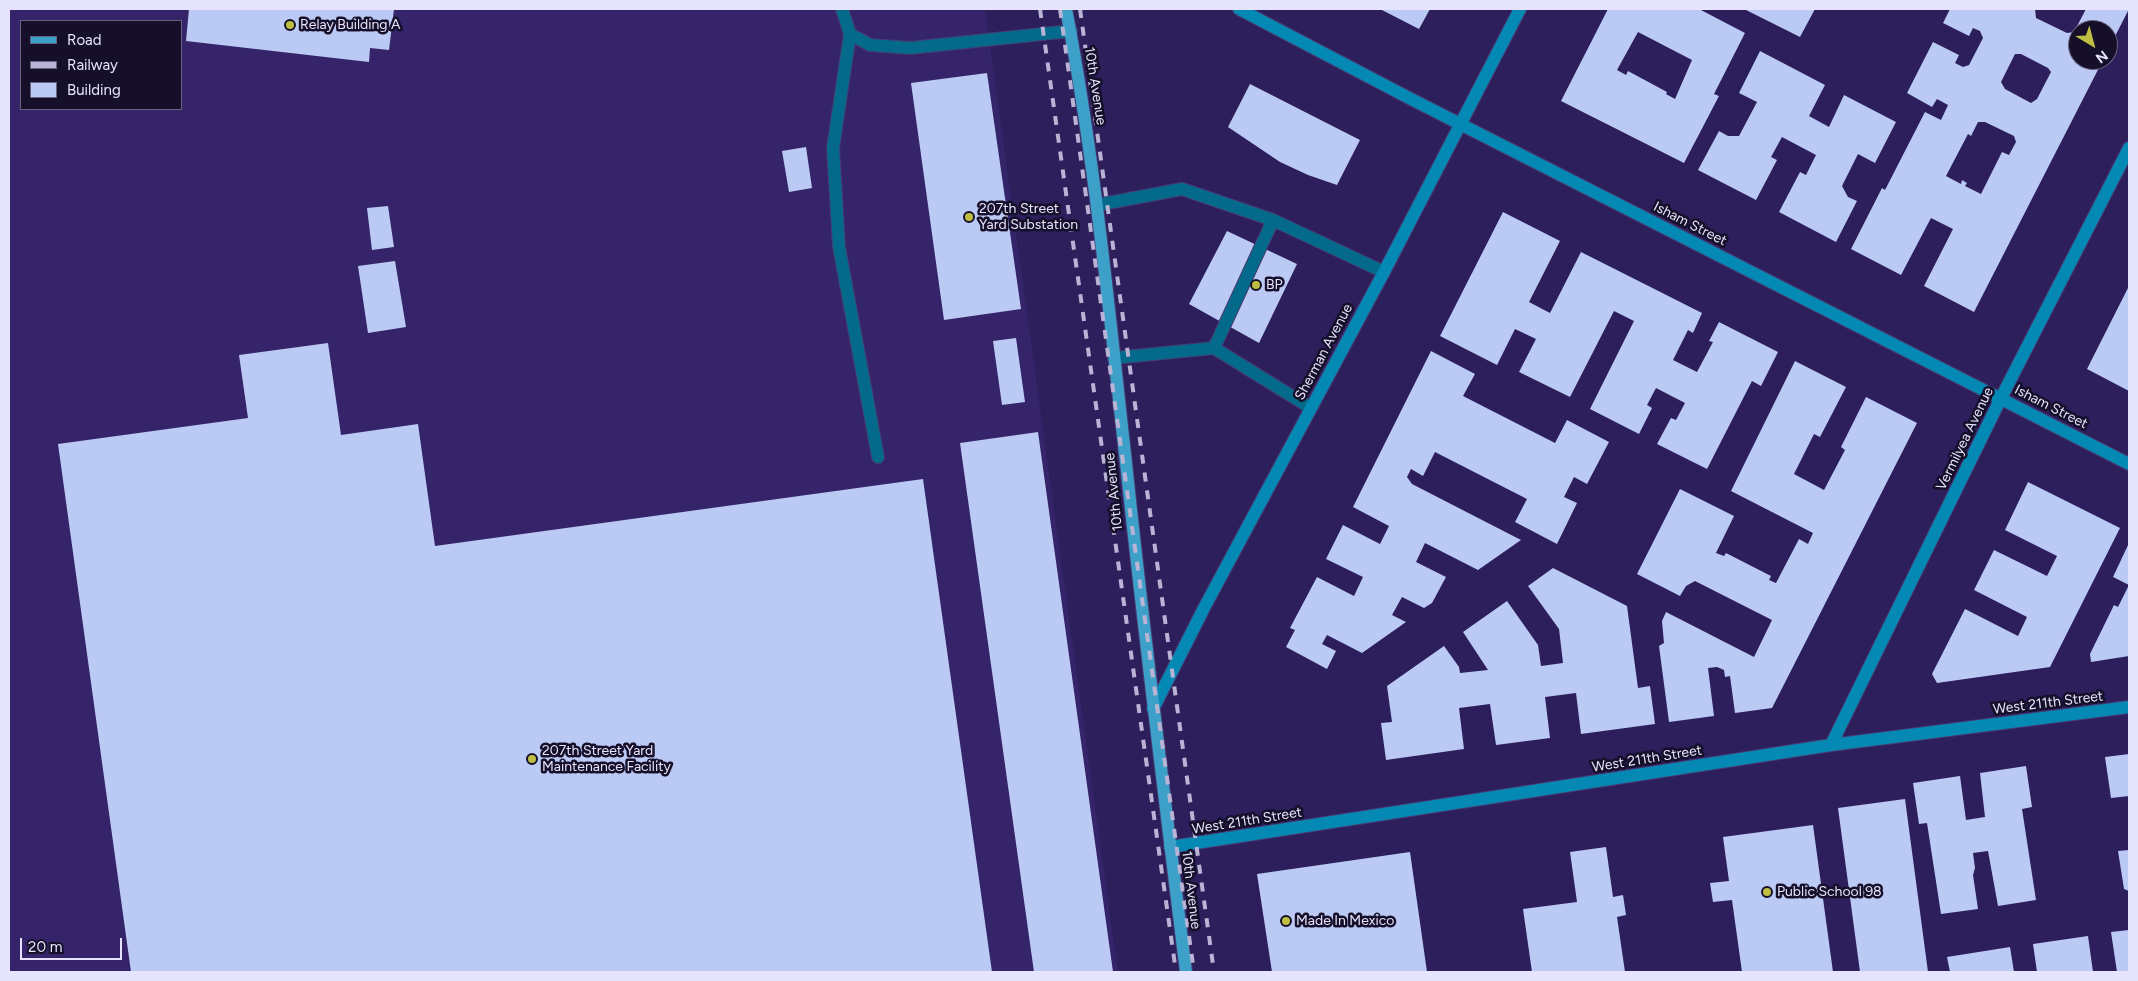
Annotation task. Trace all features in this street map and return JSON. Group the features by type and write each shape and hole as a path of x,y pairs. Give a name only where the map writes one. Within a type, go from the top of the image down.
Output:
{"main road":[{"name":"10th Avenue","path":"1066,9 1097,204 1153,709 1186,972"}],"street":[{"name":"Isham Street","path":"1238,9 2129,464"},
{"name":"Sherman Avenue","path":"1153,709 1204,608 1384,272 1520,9"},
{"name":"Vermilyea Avenue","path":"1832,745 2001,398 2129,148"},
{"name":"West 211th Street","path":"1170,848 1832,745 2129,707"}],"lane":[{"path":"842,9 850,34 833,148 840,247 878,457"},
{"path":"850,34 870,45 910,48 1070,31"},
{"path":"1097,204 1182,190 1273,220 1384,272"},
{"path":"1214,348 1273,220"},
{"path":"1114,358 1214,348 1312,408"}],"shaded area":[{"path":"9,9 985,9 1118,972 9,972"}],"building":[{"name":"Relay Building A","path":"189,9 394,9 389,50 370,48 369,62 186,41"},
{"path":"1380,9 1430,9 1419,29"},
{"path":"1608,9 1699,9 1745,33 1714,94 1719,96 1684,163 1561,101","holes":["1638,32 1692,60 1675,99 1666,94 1667,92 1628,71 1626,75 1617,70"]},
{"path":"1744,9 1815,9 1800,37"},
{"path":"1950,9 2035,9 2036,18 2068,33 2068,70 2098,70 1974,312 1924,286 1953,229 1931,218 1901,275 1851,249 1882,188 1885,190 1925,112 1941,120 1948,105 1937,99 1932,107 1907,93 1933,42 1959,55 1955,63 1963,67 1969,65 1983,38 1980,31 1973,28 1969,36 1943,23","holes":["2015,54 2021,54 2048,68 2051,72 2037,99 2031,103 2005,89 2001,82","1978,122 1985,122 2014,136 2016,142 2009,155 2002,152 1981,194 1965,186 1967,183 1962,180 1961,184 1946,176 1968,134 1971,136"]},
{"path":"2086,9 2129,9 2118,30 2118,20 2080,20"},
{"path":"1760,51 1825,85 1809,116 1829,127 1844,95 1896,122 1875,163 1858,154 1842,186 1848,197 1857,201 1836,242 1779,212 1800,172 1806,175 1816,155 1782,137 1771,157 1777,160 1756,200 1698,170 1719,131 1728,136 1739,136 1757,102 1739,93"},
{"name":"207th Street Yard Substation","path":"987,73 1021,309 944,320 911,83"},
{"path":"1250,84 1360,140 1337,185 1308,175 1280,162 1228,127"},
{"path":"806,147 812,188 789,192 782,151"},
{"path":"388,206 394,247 372,250 367,208"},
{"path":"1503,212 1560,241 1529,302 1550,313 1581,252 1702,313 1693,333 1688,330 1673,360 1697,372 1713,342 1709,341 1719,322 1778,352 1761,386 1752,381 1707,469 1657,444 1671,418 1676,420 1685,403 1656,388 1647,405 1652,408 1639,434 1590,409 1634,321 1614,311 1570,397 1519,372 1536,339 1515,329 1497,365 1440,336"},
{"path":"1227,231 1297,264 1259,343 1189,304"},
{"path":"395,261 406,327 368,333 358,266"},
{"path":"2129,286 2129,391 2087,369"},
{"path":"1016,338 1025,402 1002,405 993,341"},
{"name":"207th Street Yard Maintenance Facility","path":"328,343 341,435 418,424 435,546 923,479 992,972 131,972 58,444 248,418 239,355"},
{"path":"1431,351 1475,374 1463,396 1555,443 1567,420 1609,442 1587,484 1574,477 1564,497 1577,503 1557,544 1515,522 1527,499 1435,452 1423,476 1411,469 1407,477 1412,484 1521,540 1478,570 1425,543 1416,562 1446,577 1432,603 1424,608 1402,597 1392,615 1406,622 1362,653 1327,635 1322,644 1336,651 1327,669 1286,647 1295,630 1290,628 1317,577 1354,596 1363,577 1326,559 1343,525 1380,544 1389,526 1353,507"},
{"path":"1795,361 1846,387 1820,437 1814,434 1794,474 1824,490 1845,450 1841,447 1866,397 1917,423 1772,708 1735,713 1730,676 1725,677 1724,670 1717,667 1708,668 1714,716 1669,722 1659,646 1664,643 1662,621 1666,612 1754,657 1772,620 1695,581 1686,586 1680,596 1637,574 1680,489 1734,516 1716,553 1724,556 1726,553 1771,576 1769,580 1776,583 1799,539 1808,544 1813,533 1731,491"},
{"path":"1038,432 1113,972 1034,972 960,443"},
{"path":"2028,482 2120,528 2050,667 1937,683 1932,674 1965,609 2018,636 2027,617 1974,590 1994,550 2047,576 2057,556 2005,530"},
{"path":"2129,543 2129,585 2113,577"},
{"path":"1553,568 1627,606 1638,688 1650,686 1655,724 1581,734 1576,693 1545,697 1550,738 1496,745 1490,704 1459,708 1464,749 1386,760 1381,723 1392,722 1387,686 1444,646 1459,667 1460,673 1488,670 1463,632 1507,601 1538,645 1541,666 1563,663 1559,629 1528,586"},
{"path":"2129,585 2129,656 2091,662 2090,654 2114,605 2118,607"},
{"path":"2129,754 2129,796 2111,798 2105,757"},
{"path":"2026,766 2032,807 2022,809 2036,900 1998,906 1988,851 1973,853 1975,868 1973,875 1978,909 1941,914 1927,823 1919,824 1913,783 1960,776 1966,820 1985,817 1980,773"},
{"path":"1905,799 1928,972 1860,972 1838,808"},
{"name":"Public School 98","path":"1813,825 1833,972 1742,972 1732,900 1713,902 1710,883 1729,881 1723,837"},
{"path":"1606,847 1613,897 1623,895 1626,915 1617,917 1625,972 1532,972 1523,909 1577,902 1570,852"},
{"path":"2129,850 2129,891 2124,889 2118,851"},
{"path":"1410,852 1427,972 1272,972 1257,874"},
{"path":"2129,930 2129,972 2117,972 2111,932"},
{"path":"2088,936 2093,972 2037,972 2033,944"},
{"path":"2010,947 2014,972 1950,972 1947,957"}],"railway":[{"path":"1040,9 1176,972"},
{"path":"1060,9 1194,972"},
{"path":"1080,9 1214,972"}],"place":[{"name":"Relay Building A","path":"290,25"},
{"name":"207th Street Yard Substation","path":"969,217"},
{"name":"BP","path":"1256,285"},
{"name":"207th Street Yard Maintenance Facility","path":"532,759"},
{"name":"Public School 98","path":"1767,892"},
{"name":"Made In Mexico","path":"1286,921"}]}
